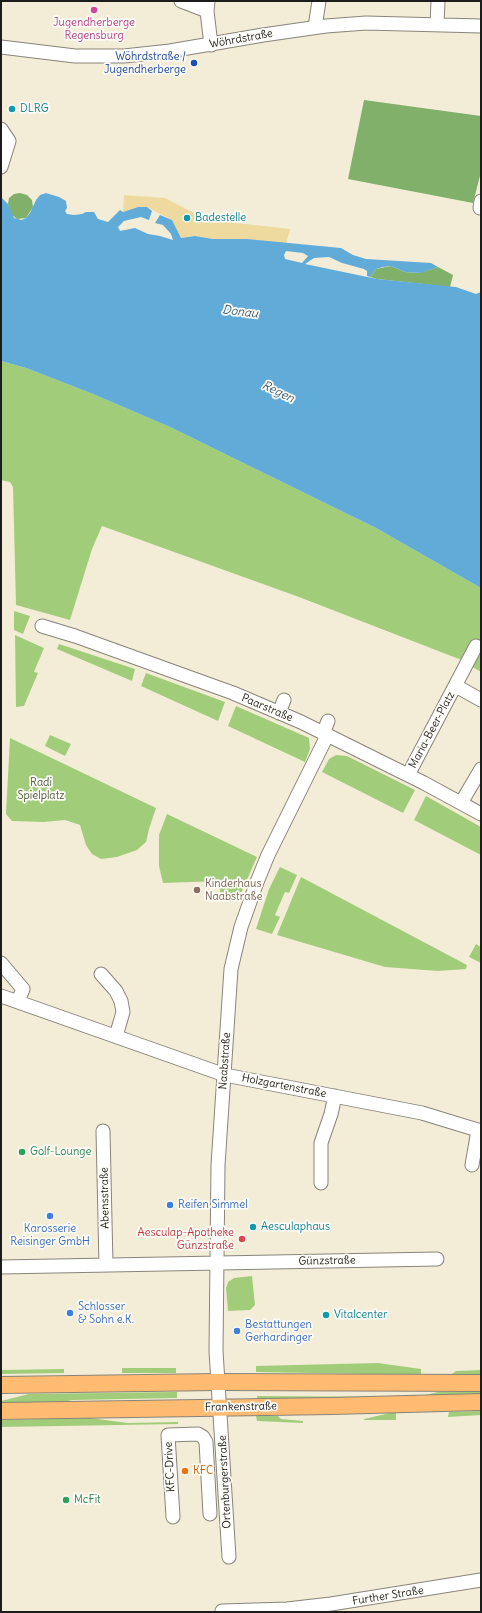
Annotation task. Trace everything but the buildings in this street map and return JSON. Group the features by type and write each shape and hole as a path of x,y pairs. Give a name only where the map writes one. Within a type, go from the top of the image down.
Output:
{"main road":[{"path":"1,1385 217,1382 481,1383"},
{"name":"Frankenstraße","path":"1,1411 332,1406 481,1402"}],"street":[{"path":"181,1 207,6 211,45"},
{"path":"315,27 319,1"},
{"path":"437,25 438,1"},
{"name":"Wöhrdstraße","path":"1,47 36,52 101,57 157,53 315,27 366,23 481,26"},
{"path":"1,129 9,141 1,168"},
{"name":"Paarstraße","path":"42,626 167,664 279,713 408,775 481,814"},
{"name":"Maria-Beer-Platz","path":"408,775 476,646"},
{"name":"Maria-Beer-Platz","path":"456,686 481,700"},
{"path":"279,713 284,700"},
{"name":"Naabstraße","path":"219,1407 216,1351 218,1165 232,969 241,927 268,855 325,735 328,721"},
{"path":"461,803 481,769"},
{"path":"1,963 23,989 18,1001"},
{"path":"101,974 116,991 121,1001 123,1012 116,1036"},
{"name":"Holzgartenstraße","path":"1,996 225,1075 422,1113 480,1130"},
{"path":"320,1183 321,1143 331,1114 334,1096"},
{"path":"472,1165 480,1130"},
{"name":"Abensstraße","path":"104,1131 106,1266"},
{"name":"Günzstraße","path":"216,1264 437,1259"},
{"path":"1,1267 216,1264"},
{"name":"Ortenburgerstraße","path":"219,1407 222,1424 229,1557"},
{"name":"KFC-Drive","path":"173,1516 168,1435 198,1434 203,1437 206,1442 210,1514"},
{"name":"Further Straße","path":"222,1611 287,1609 332,1604 481,1580"}],"green space":[{"path":"364,100 481,116 481,172 473,203 348,179"},
{"path":"20,193 27,195 32,200 33,207 26,218 17,219 11,214 8,204 9,198 14,194"},
{"path":"391,266 405,272 419,273 438,267 453,275 450,287 370,277 376,269"},
{"path":"1,361 26,368 93,394 170,427 376,528 481,588 481,672 459,659 299,597 102,526 92,549 70,620 16,605 13,487 10,482 1,480"},
{"path":"14,611 30,616 23,634 14,630"},
{"path":"15,635 44,648 34,672 38,673 24,706 16,707"},
{"path":"59,644 135,669 132,681 57,649"},
{"path":"146,673 225,702 218,721 141,686"},
{"path":"236,706 309,738 310,749 305,762 228,726"},
{"path":"50,735 71,744 65,756 45,746"},
{"name":"Radi Spielplatz","path":"10,738 156,808 146,842 137,850 117,857 101,859 92,854 86,845 80,825 65,820 44,822 12,821 6,814"},
{"path":"336,755 347,756 415,790 403,813 322,772 329,759"},
{"path":"426,796 481,827 481,855 414,820"},
{"path":"167,814 257,857 238,900 220,892 220,881 163,883 159,866 159,835"},
{"path":"280,867 297,875 289,893 285,892 275,915 280,917 272,934 256,929 269,889"},
{"path":"301,877 467,965 466,969 438,971 385,967 277,935"},
{"path":"476,944 481,947 481,963 469,957"},
{"path":"252,1276 255,1305 250,1310 228,1311 226,1288 228,1282 234,1278"},
{"path":"378,1363 421,1369 421,1375 256,1372 256,1366"},
{"path":"122,1368 176,1368 176,1373 122,1373"},
{"path":"64,1369 64,1373 1,1374 1,1370"},
{"path":"481,1370 481,1377 448,1377 456,1371"},
{"path":"481,1391 481,1397 257,1401 257,1396 417,1397 438,1392"},
{"path":"177,1392 177,1398 72,1400 55,1404 1,1406 1,1401 29,1394"},
{"path":"481,1411 481,1415 448,1417 449,1412"},
{"path":"396,1413 396,1420 364,1420 364,1419"},
{"path":"256,1416 278,1416 281,1419 303,1421 303,1423 257,1421"},
{"path":"90,1418 128,1423 178,1422 178,1424 1,1427 1,1420"}],"sand":[{"name":"Badestelle","path":"124,195 165,198 196,214 218,221 290,229 286,244 247,239 213,239 195,236 180,238 172,220 147,207 138,207 123,212"}],"water":[{"path":"46,193 66,201 67,208 65,211 67,214 74,215 94,212 98,219 108,222 120,210 123,212 138,207 147,207 152,211 149,220 141,217 124,221 118,227 120,231 135,228 148,234 173,240 171,234 163,225 155,223 160,215 172,220 181,238 195,236 213,239 247,239 341,248 353,255 366,259 431,263 438,267 420,273 405,272 391,266 383,267 376,269 370,277 367,276 367,271 364,269 342,263 329,257 314,258 305,264 377,279 456,287 476,294 481,292 481,588 376,528 170,427 93,394 26,368 1,361 1,197 8,204 14,218 22,220 30,213 40,195","holes":["286,251 303,253 308,256 302,263 285,259 284,255"]}],"place":[{"name":"Jugendherberge Regensburg","path":"94,10"},
{"name":"Wöhrdstraße / Jugendherberge","path":"194,63"},
{"name":"DLRG","path":"12,109"},
{"name":"Badestelle","path":"187,218"},
{"name":"Kinderhaus Naabstraße","path":"197,890"},
{"name":"Golf-Lounge","path":"22,1152"},
{"name":"Reifen Simmel","path":"170,1205"},
{"name":"Karosserie Reisinger GmbH","path":"50,1216"},
{"name":"Aesculaphaus","path":"253,1227"},
{"name":"Aesculap-Apotheke Günzstraße","path":"242,1239"},
{"name":"Schlosser & Sohn e.K.","path":"70,1313"},
{"name":"Vitalcenter","path":"326,1315"},
{"name":"Bestattungen Gerhardinger","path":"237,1331"},
{"name":"KFC","path":"185,1471"},
{"name":"McFit","path":"66,1500"}],"water label":[{"name":"Donau","path":"240,312"},
{"name":"Regen","path":"278,392"}]}
